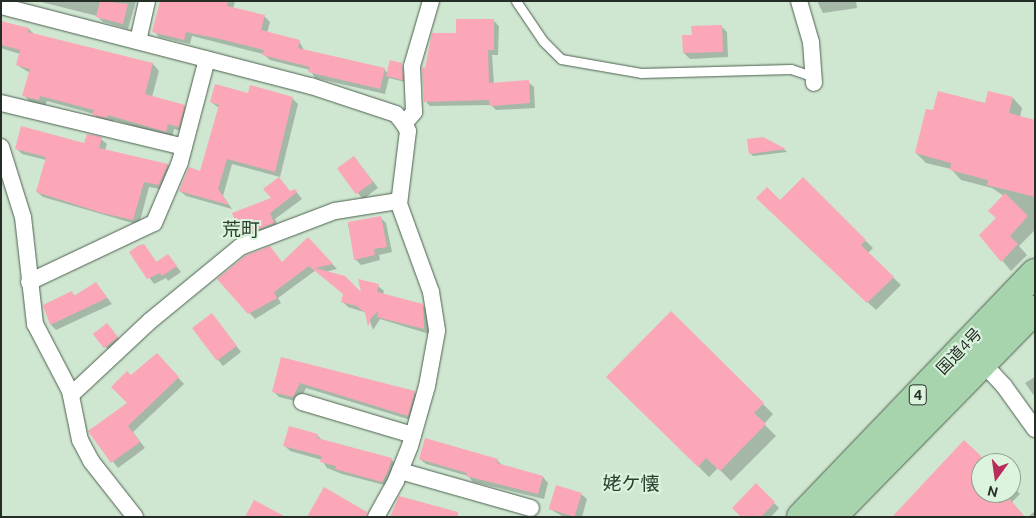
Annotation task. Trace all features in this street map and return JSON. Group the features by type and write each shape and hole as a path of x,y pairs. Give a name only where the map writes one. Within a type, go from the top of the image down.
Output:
{"highway":[{"name":"国道4号","path":"801,517 1035,272"},
{"name":"国道4号","path":"832,517 1035,310"}],"street":[{"path":"138,41 147,1"},
{"path":"404,124 414,112 411,71 431,1"},
{"path":"799,1 811,42 814,80"},
{"path":"1,6 312,86 396,114 404,124 408,131 399,201 437,315 437,331 427,386 413,435 400,471 376,517"},
{"path":"29,282 154,223 184,147 207,59"},
{"path":"1,103 184,147"},
{"path":"1,147 23,217 35,324 71,395 80,440 91,461 136,517"},
{"path":"71,395 150,322 240,247 335,211 399,201"},
{"path":"964,346 984,364 1035,429"},
{"path":"302,402 413,435"},
{"path":"400,471 531,508"}],"lane":[{"path":"516,1 555,56 568,60 641,73 791,69 814,80"}],"building":[{"path":"100,1 128,4 123,24 96,17"},
{"path":"160,1 228,1 227,6 265,15 261,30 300,40 298,48 385,68 380,89 308,72 310,67 262,55 264,50 220,39 186,32 184,40 152,32"},
{"path":"456,19 494,19 494,50 488,50 489,83 529,80 530,103 490,106 489,100 424,102 422,67 425,68 432,33 456,33"},
{"path":"1,21 29,28 28,32 153,63 145,94 185,105 179,127 168,124 166,132 108,115 107,118 92,115 94,110 40,96 39,100 22,96 30,69 16,65 20,50 1,45"},
{"path":"722,25 723,52 683,53 682,35 692,35 691,26"},
{"path":"390,60 402,63 403,80 386,76"},
{"path":"215,84 248,93 250,85 293,97 275,172 227,159 218,189 229,205 179,191 189,167 200,171 219,105 210,102"},
{"path":"938,91 985,103 988,91 1013,97 1009,113 1035,120 1035,197 987,185 988,180 950,170 951,163 915,153 926,109 933,110"},
{"path":"21,126 84,143 87,134 102,137 99,148 168,164 159,185 144,182 133,220 102,213 36,192 46,157 15,149"},
{"path":"763,137 786,149 749,154 747,139"},
{"path":"354,156 373,182 356,194 337,168"},
{"path":"279,177 290,191 295,189 297,192 270,213 274,223 241,236 232,213 271,198 263,189"},
{"path":"803,177 866,240 861,245 894,277 867,303 756,198 767,187 780,200"},
{"path":"1005,193 1028,216 1010,236 1018,244 1001,262 979,235 996,218 988,211"},
{"path":"381,216 387,247 374,249 375,255 354,260 348,222"},
{"path":"308,237 333,264 315,268 345,276 361,292 358,279 379,284 377,292 423,304 424,329 377,317 378,311 371,318 368,327 365,313 357,306 341,302 343,294 309,266 274,292 277,298 248,314 217,279 245,256 270,246 282,262"},
{"path":"139,245 145,245 156,262 168,254 177,266 162,276 160,273 147,279 129,252"},
{"path":"96,282 107,298 50,325 43,305 72,291 74,296"},
{"path":"671,311 764,403 754,413 766,424 720,471 706,458 698,467 606,377"},
{"path":"212,313 237,346 217,361 192,328"},
{"path":"107,323 118,337 104,348 93,334"},
{"path":"157,353 179,377 128,426 140,442 111,463 88,431 127,403 111,387 127,371 131,375"},
{"path":"281,357 415,391 408,416 300,383 293,397 272,392"},
{"path":"289,426 318,434 317,438 392,458 388,471 382,482 335,469 336,466 320,462 322,456 283,446"},
{"path":"425,438 498,459 497,463 543,476 538,494 466,476 467,473 419,459"},
{"path":"964,440 978,453 971,453 971,503 1013,503 1025,517 892,517"},
{"path":"756,483 775,502 761,517 741,517 732,508"},
{"path":"556,485 582,493 575,517 549,509"},
{"path":"324,487 367,512 366,517 307,517"},
{"path":"399,496 458,512 458,517 390,517"},
{"path":"254,500 286,517 245,517"}],"district":[{"name":"荒町","path":"241,230"},
{"name":"姥ケ懐","path":"631,484"}]}
